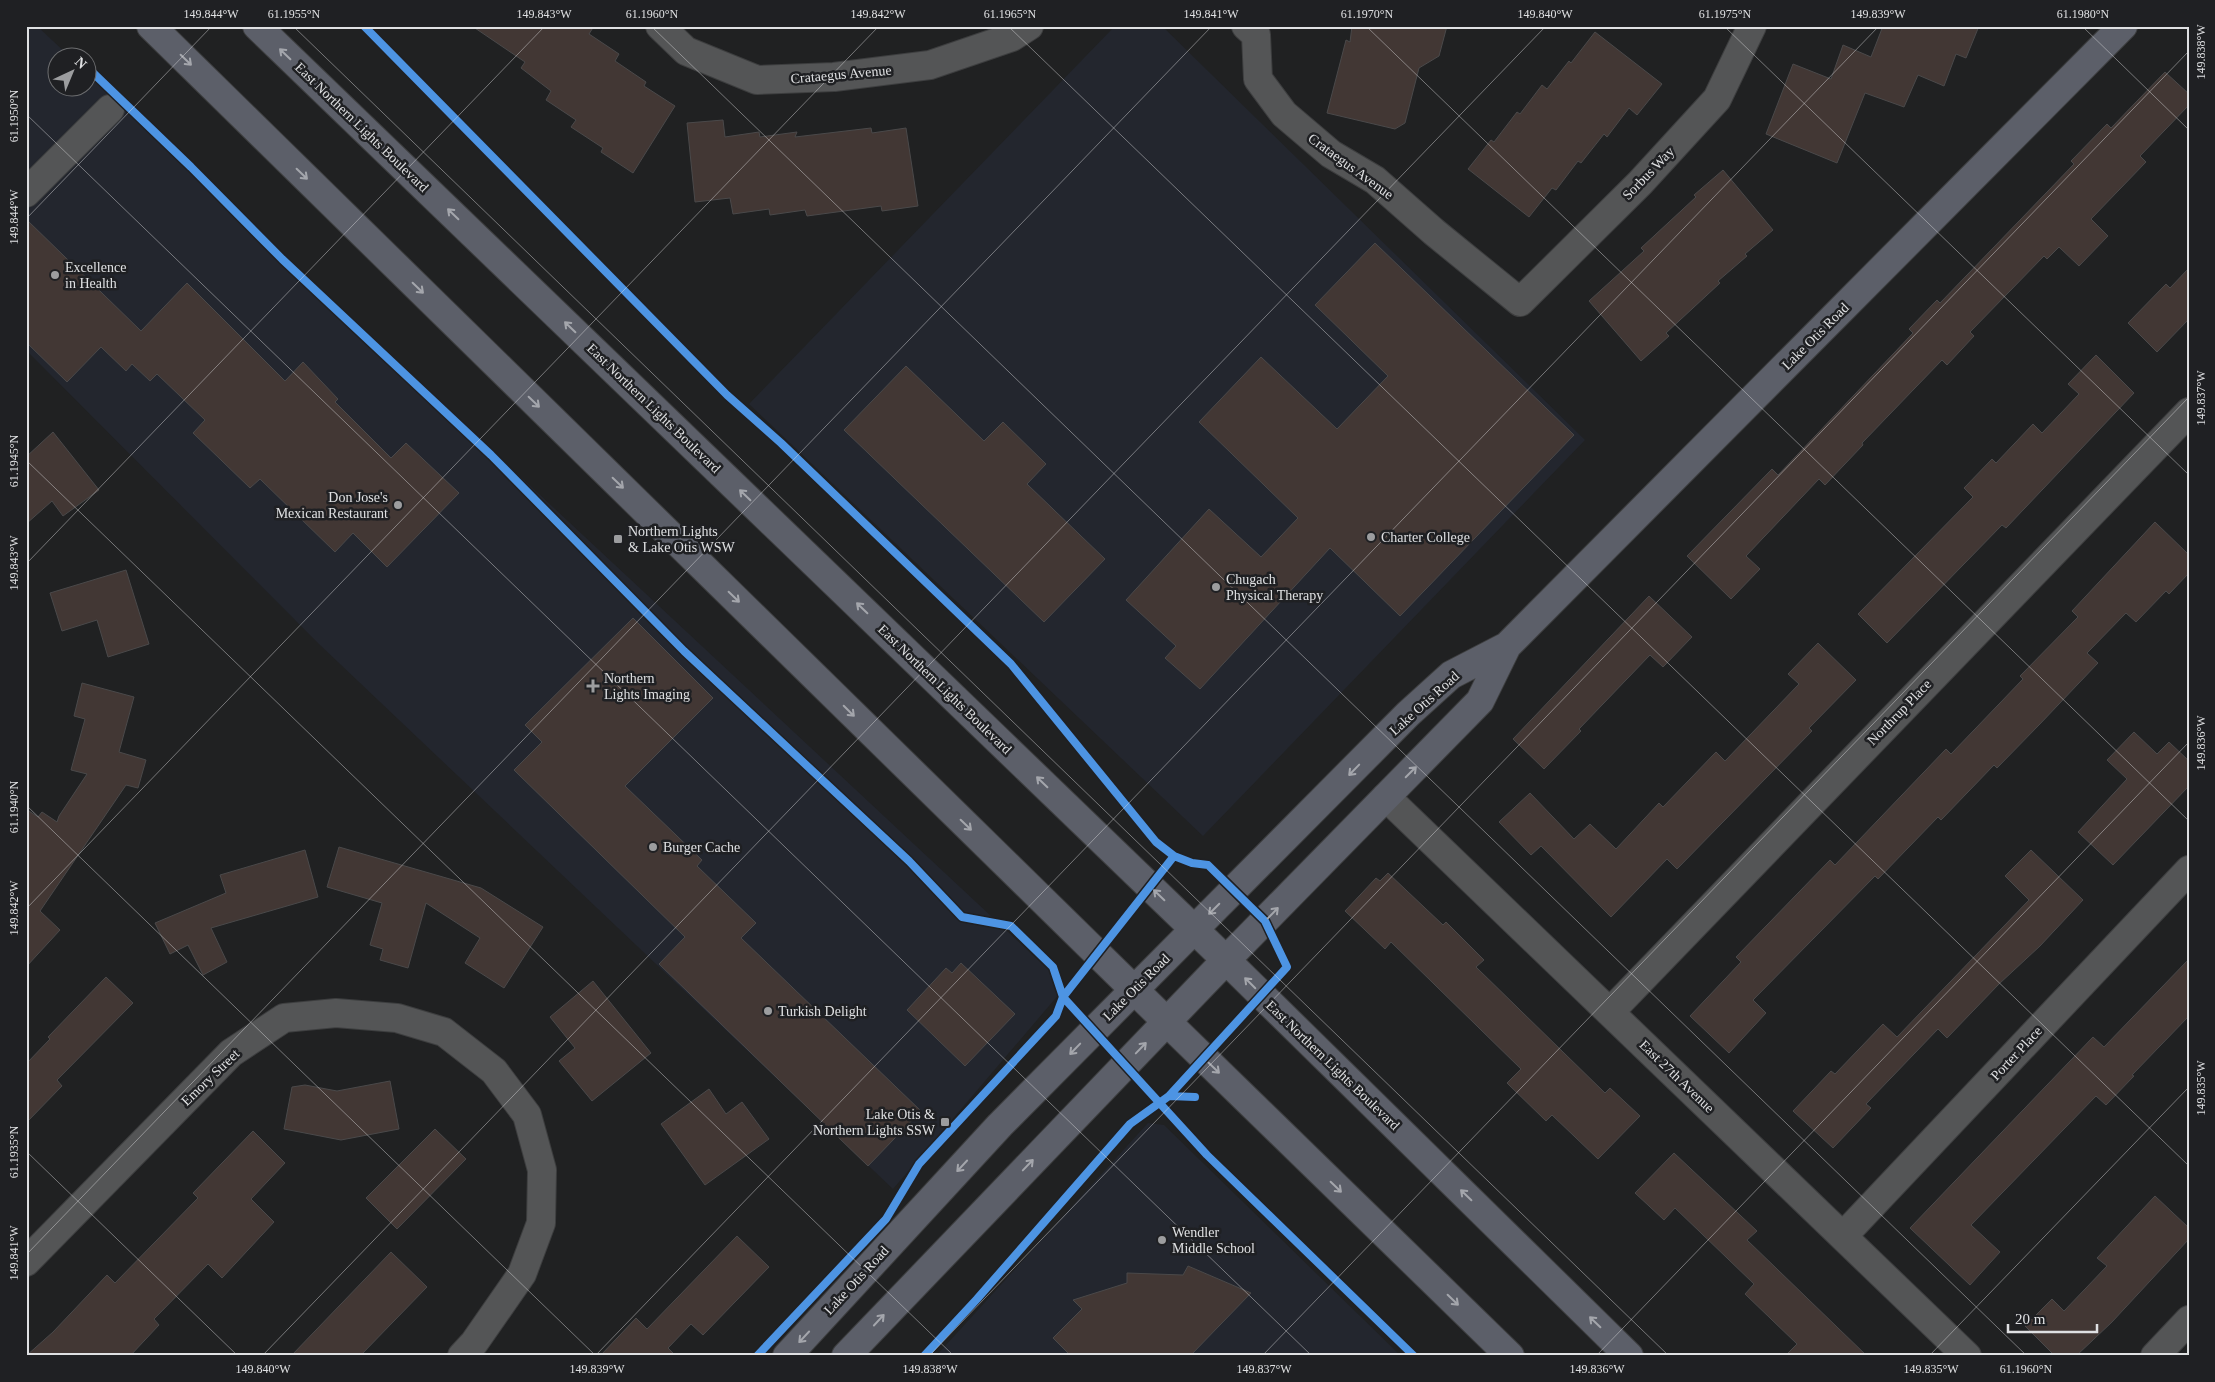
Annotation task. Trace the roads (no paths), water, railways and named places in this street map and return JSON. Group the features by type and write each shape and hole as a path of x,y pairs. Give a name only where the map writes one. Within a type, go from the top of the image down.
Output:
{"main road":[{"path":"151,26 1166,1022 1510,1356"},
{"name":"East Northern Lights Boulevard","path":"257,26 1194,929 1630,1356"},
{"name":"Lake Otis Road","path":"787,1356 994,1132 1133,989 1415,707 1451,674 1507,646 2123,26"},
{"name":"Lake Otis Road","path":"846,1356 1226,960 1480,701 1507,646"}],"street":[{"name":"Crataegus Avenue","path":"660,26 686,51 757,80 834,77 930,65 1012,37 1030,26"},
{"name":"Sorbus Way","path":"1520,302 1640,183 1717,99 1752,26"},
{"name":"Crataegus Avenue","path":"1258,29 1258,79 1284,114 1331,154 1375,180 1434,232 1520,302"},
{"path":"26,193 110,109"},
{"name":"Northrup Place","path":"1610,1012 2189,412"},
{"name":"East 27th Avenue","path":"1386,797 1844,1235 1967,1356"},
{"name":"Porter Place","path":"1844,1235 2189,870"},
{"name":"Emory Street","path":"26,1262 231,1053 284,1018 336,1013 397,1018 444,1032 494,1071 527,1115 542,1170 541,1223 522,1274 474,1343 462,1356"},
{"path":"2155,1356 2189,1320"}],"place":[{"name":"Excellence in Health","path":"55,275"},
{"name":"Don Jose's Mexican Restaurant","path":"398,505"},
{"name":"Charter College","path":"1371,537"},
{"name":"Northern Lights & Lake Otis WSW","path":"618,539"},
{"name":"Chugach Physical Therapy","path":"1216,587"},
{"name":"Northern Lights Imaging","path":"593,686"},
{"name":"Burger Cache","path":"653,847"},
{"name":"Turkish Delight","path":"768,1011"},
{"name":"Lake Otis & Northern Lights SSW","path":"945,1122"},
{"name":"Wendler Middle School","path":"1162,1240"}]}
